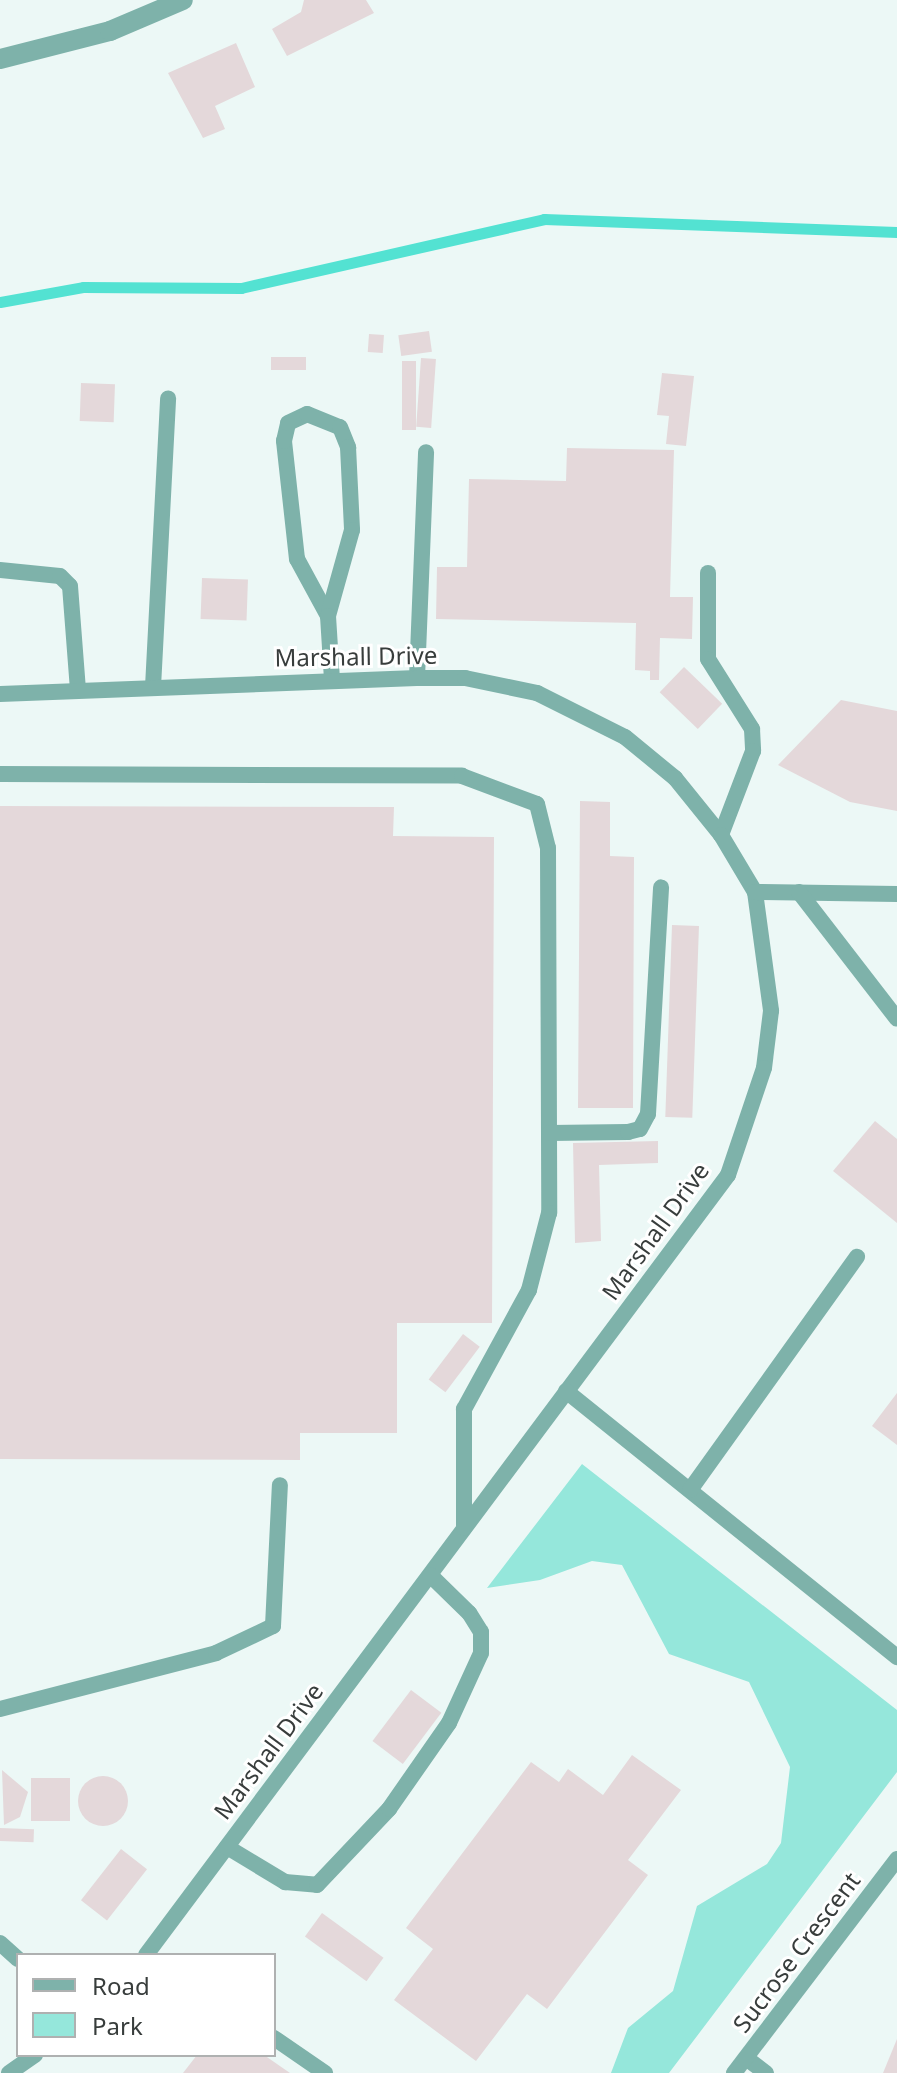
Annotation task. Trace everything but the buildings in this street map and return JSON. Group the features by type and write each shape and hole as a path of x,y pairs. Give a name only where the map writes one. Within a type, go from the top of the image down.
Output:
{"street":[{"path":"0,59 110,31 183,0"}],"lane":[{"path":"153,687 168,398"},
{"path":"328,616 300,570 284,441 288,423 307,414 340,427 348,447 349,556 328,616 332,680"},
{"path":"417,678 426,452"},
{"path":"0,570 60,576 70,586 78,690"},
{"path":"708,573 708,659 752,729 753,751 721,835"},
{"name":"Marshall Drive","path":"0,694 417,678 465,678 537,693 625,737 675,778 721,835 755,892 771,1011 750,1120 728,1175 150,1953"},
{"path":"0,774 462,776 522,792 545,819 548,848 550,1133 541,1258 464,1409 464,1528"},
{"path":"550,1133 628,1132 640,1129 648,1114 661,887"},
{"path":"755,892 897,894"},
{"path":"799,892 897,1019"},
{"path":"690,1490 857,1257"},
{"path":"566,1391 897,1657"},
{"path":"0,1709 216,1653 265,1632 278,1605 280,1485"},
{"path":"227,1847 285,1882 317,1885 389,1809 449,1723 481,1653 481,1632 469,1613 430,1575"},
{"name":"Sucrose Crescent","path":"734,2073 897,1859"},
{"path":"0,1943 16,1957"},
{"path":"276,2039 325,2073"},
{"path":"9,2073 32,2057"},
{"path":"746,2058 766,2073"}],"green space":[{"path":"582,1464 897,1710 897,1772 669,2073 611,2073 628,2028 673,1991 697,1906 767,1864 781,1843 790,1767 749,1682 669,1654 622,1565 592,1561 540,1580 487,1588"}],"waterway":[{"path":"0,302 83,287 241,288 544,219 897,232"}]}
